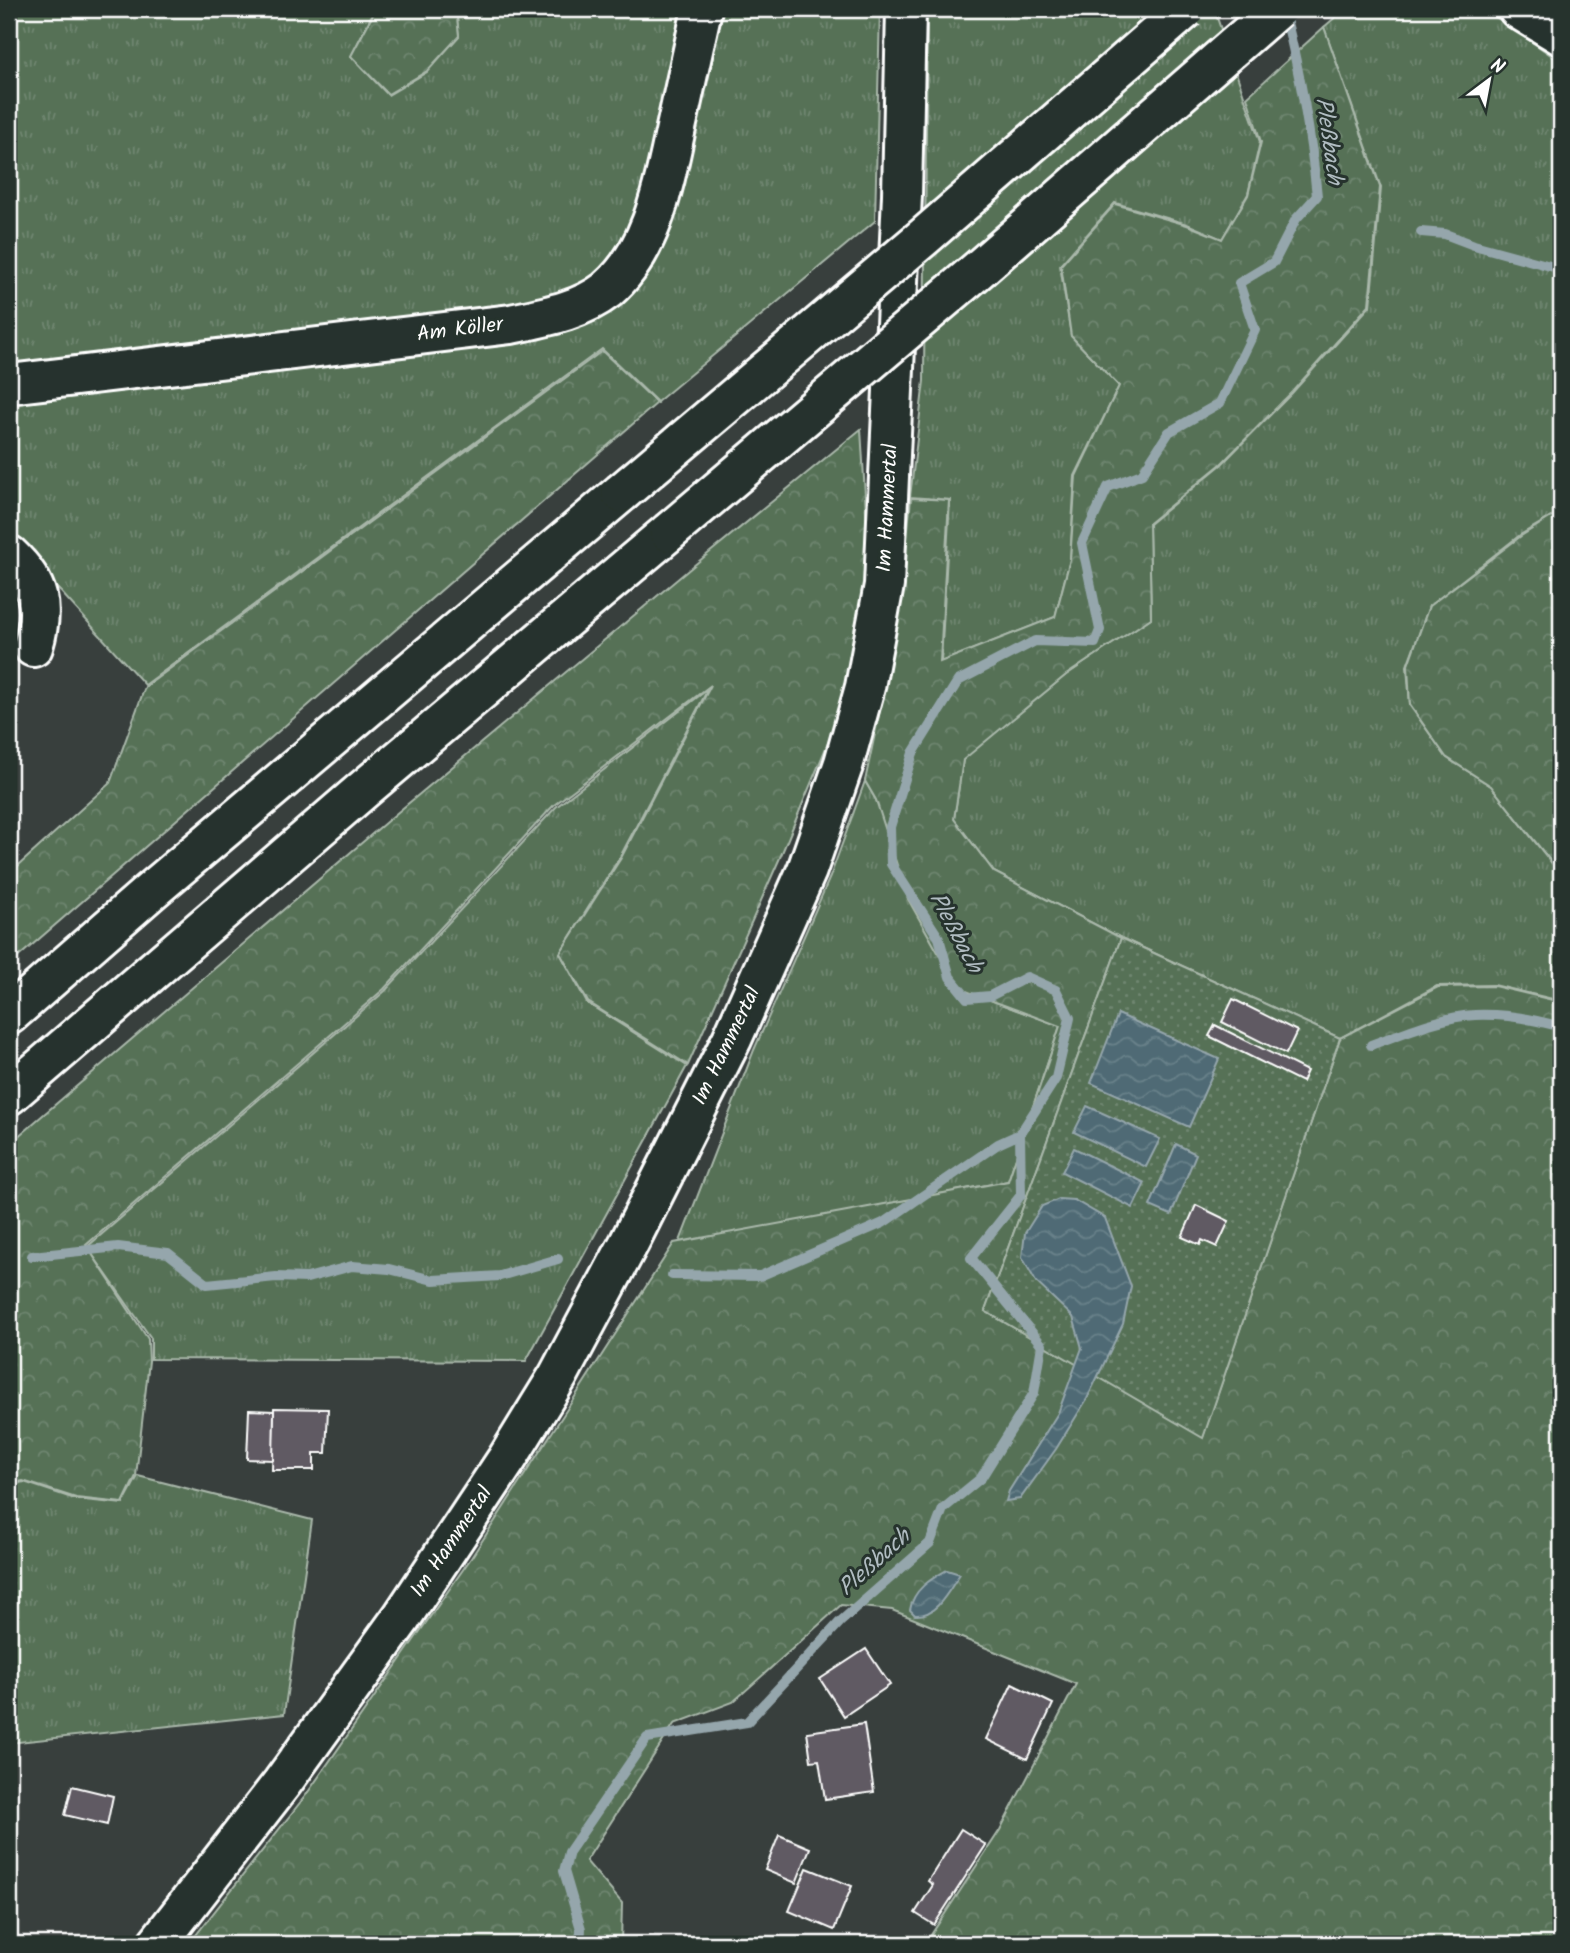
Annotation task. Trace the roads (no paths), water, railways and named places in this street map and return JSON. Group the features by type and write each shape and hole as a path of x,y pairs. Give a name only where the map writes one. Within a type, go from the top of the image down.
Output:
{"main road":[{"name":"Am Köller","path":"9,384 512,324 551,316 589,302 607,289 629,265 649,228 664,182 702,9"},
{"name":"Im Hammertal","path":"157,1944 282,1783 372,1660 453,1542 558,1376 732,1039 807,870 844,763 865,687 884,585 902,195 906,9"},
{"path":"9,1015 151,891 925,236 1186,9"},
{"path":"9,1095 352,799 1010,243 1277,9"},
{"path":"1518,9 1561,36"},
{"path":"9,555 20,565 40,603 39,625 33,647"}],"water":[{"path":"1118,1014 1219,1059 1189,1127 1091,1083"},
{"path":"1087,1106 1160,1139 1146,1167 1074,1132"},
{"path":"1176,1144 1196,1154 1171,1215 1150,1206"},
{"path":"1074,1148 1145,1183 1133,1208 1062,1172"},
{"path":"1059,1199 1074,1200 1105,1218 1131,1286 1123,1324 1087,1399 1020,1499 1006,1501 1009,1491 1058,1413 1082,1348 1073,1317 1036,1282 1022,1257 1025,1233 1042,1206"},
{"path":"947,1570 960,1574 947,1595 930,1612 915,1615 910,1610 919,1590"}],"waterway":[{"name":"Pleßbach","path":"580,1944 581,1929 564,1871 569,1852 647,1738 747,1722 840,1622 930,1543 943,1509 981,1478 1034,1393 1042,1345 971,1258 1021,1195 1020,1134 1056,1078 1070,1018 1056,990 1027,977 990,996 967,998 950,977 939,938 891,864 890,827 913,753 958,681 1035,641 1095,643 1100,630 1082,543 1108,487 1142,474 1169,432 1220,403 1255,330 1239,283 1274,262 1296,219 1317,196 1312,150 1285,14"},
{"path":"1421,232 1445,234 1474,245 1561,269"},
{"path":"1371,1045 1422,1026 1463,1016 1508,1016 1561,1027"},
{"path":"672,1275 760,1276 883,1223 998,1144 1020,1134"},
{"path":"32,1256 118,1247 168,1253 207,1284 276,1277 307,1278 352,1266 389,1269 433,1280 500,1276 558,1259"}]}
